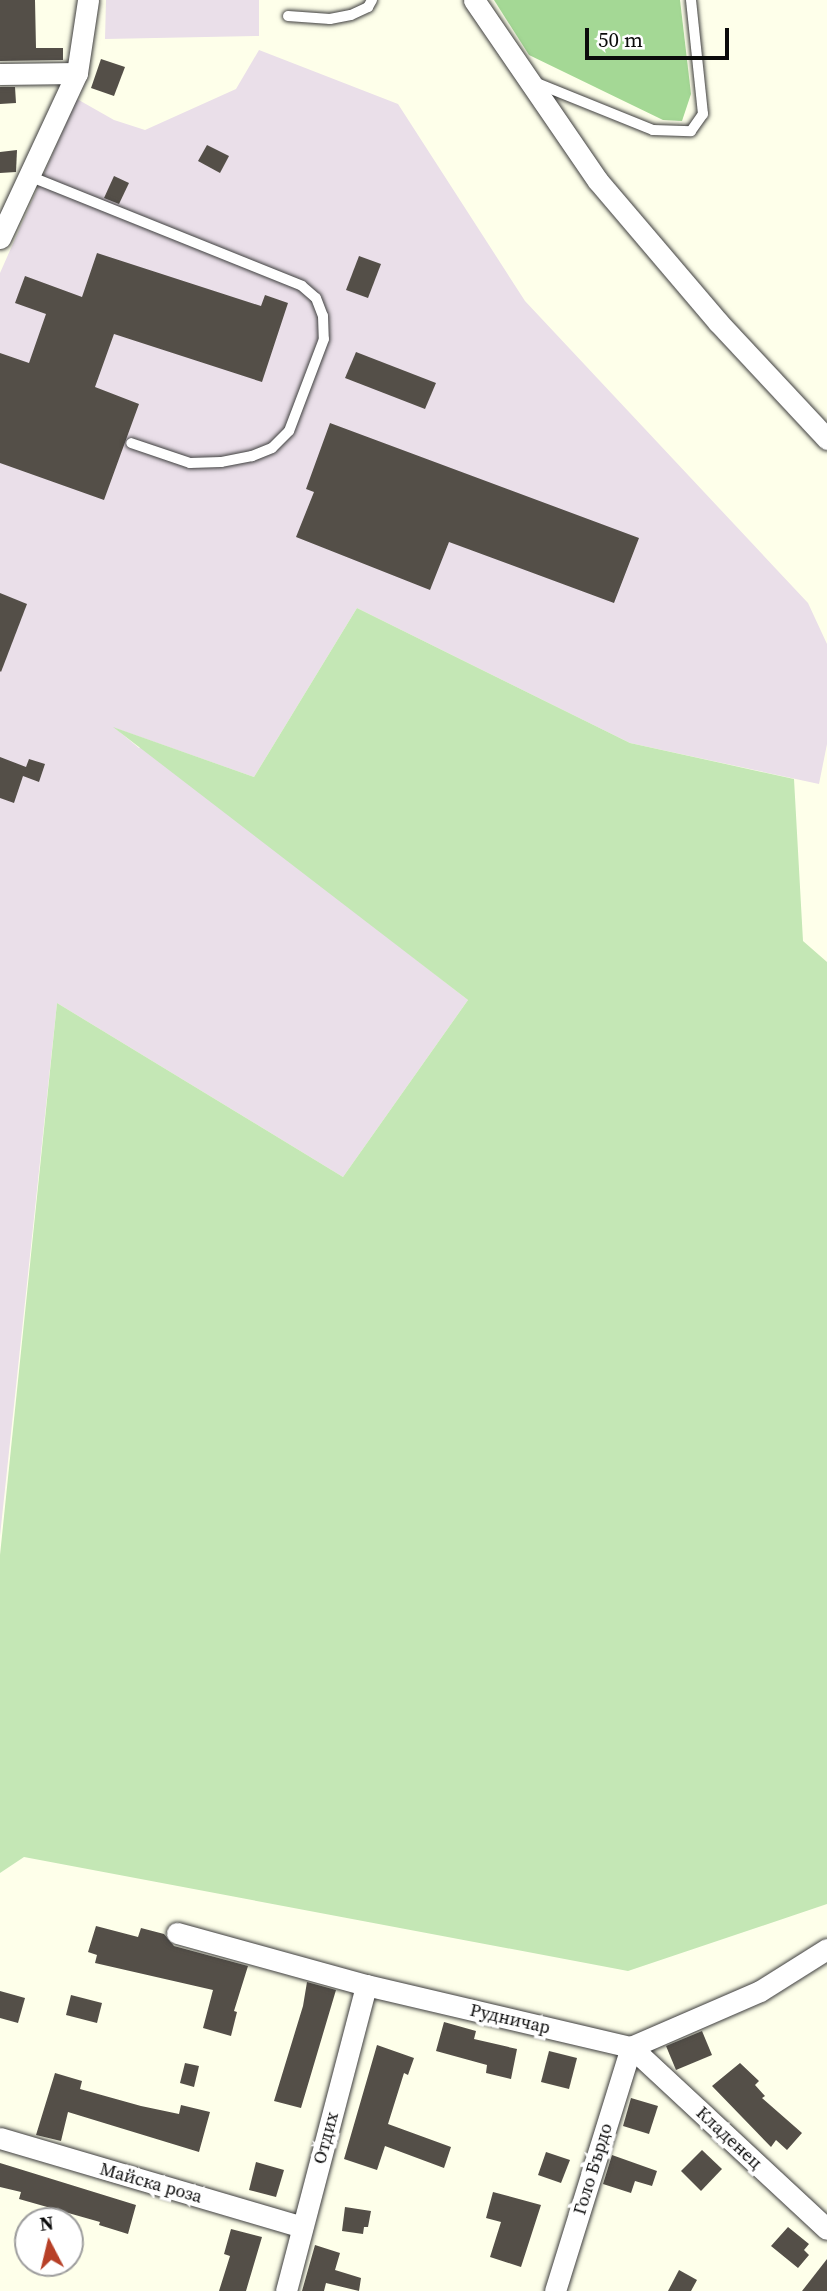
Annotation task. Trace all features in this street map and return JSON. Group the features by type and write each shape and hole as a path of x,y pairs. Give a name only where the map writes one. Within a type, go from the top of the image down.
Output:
{"street":[{"path":"0,238 77,73 88,0"},
{"path":"474,0 598,181 718,322 822,426"},
{"path":"0,74 77,73"},
{"path":"0,189 26,183"},
{"name":"Рудничар","path":"177,1933 366,1985 631,2047"},
{"path":"631,2047 760,1991 827,1949"},
{"name":"Отдих","path":"286,2291 366,1985"},
{"name":"Кладенец","path":"631,2047 827,2229"},
{"name":"Голо Бърдо","path":"555,2291 631,2047"},
{"name":"Майска роза","path":"0,2138 302,2227"}],"lane":[{"path":"288,16 330,19 351,15 368,7 372,0"},
{"path":"528,80 653,130 691,131 703,114 691,0"},
{"path":"26,183 302,286 316,298 324,339 289,431 272,447 242,458 190,463 131,443"}],"shaded area":[{"path":"106,0 259,0 259,36 105,39"},
{"path":"259,50 398,104 525,301 808,603 827,644 827,744 819,784 630,743 357,608 254,777 115,728 139,748 142,746 468,1000 343,1177 57,1003 0,1536 0,273 77,99 114,120 145,130 236,89"}],"green space":[{"path":"494,0 680,0 691,94 682,121 663,120 529,55"},
{"path":"357,608 630,743 794,779 803,941 827,962 827,1904 628,1971 24,1857 0,1873 0,1555 57,1003 343,1177 468,1000 113,727 254,777"}],"building":[{"path":"0,0 35,0 36,48 63,48 63,60 0,61"},
{"path":"101,59 125,67 114,96 91,88"},
{"path":"0,87 15,87 16,103 0,104"},
{"path":"207,145 229,156 220,173 198,161"},
{"path":"17,150 16,172 0,173 0,152"},
{"path":"114,176 129,183 119,204 104,198"},
{"path":"97,253 261,306 265,295 288,303 262,382 114,334 95,387 139,404 104,500 0,463 0,353 29,363 46,314 15,303 25,276 82,297"},
{"path":"359,256 381,264 368,298 346,290"},
{"path":"356,352 436,383 425,409 345,378"},
{"path":"330,423 639,538 614,603 449,542 430,590 296,537 314,492 306,489"},
{"path":"0,593 27,604 1,672 0,671"},
{"path":"0,757 26,767 29,759 45,764 39,782 23,776 14,803 0,798"},
{"path":"96,1926 138,1937 141,1928 164,1934 174,1946 248,1966 234,2011 237,2012 231,2036 203,2028 213,1990 95,1963 97,1955 88,1952"},
{"path":"307,1982 336,1990 301,2108 274,2101 303,2006"},
{"path":"0,1991 25,1998 18,2023 0,2018"},
{"path":"71,1995 102,2003 97,2023 66,2015"},
{"path":"444,2022 476,2031 474,2039 517,2049 511,2079 486,2073 487,2065 436,2051"},
{"path":"702,2031 712,2055 676,2070 666,2046"},
{"path":"377,2045 414,2058 408,2075 404,2073 388,2124 451,2147 444,2168 385,2146 377,2170 344,2159"},
{"path":"549,2051 577,2058 569,2089 541,2082"},
{"path":"185,2063 199,2066 194,2087 180,2083"},
{"path":"740,2063 759,2081 755,2085 765,2096 762,2098 802,2133 787,2150 776,2140 771,2147 712,2086"},
{"path":"55,2073 82,2081 80,2089 141,2106 179,2114 181,2105 210,2112 199,2152 68,2112 61,2141 36,2135"},
{"path":"631,2098 658,2106 649,2134 623,2126"},
{"path":"702,2150 722,2169 701,2191 681,2171"},
{"path":"546,2152 570,2160 561,2183 538,2175"},
{"path":"612,2155 657,2171 652,2186 635,2181 631,2193 603,2184"},
{"path":"256,2162 284,2170 276,2197 249,2190"},
{"path":"0,2163 136,2205 128,2234 84,2217 84,2207 47,2207 19,2199 21,2192 0,2187"},
{"path":"493,2192 541,2205 521,2267 490,2257 501,2222 486,2218"},
{"path":"345,2207 371,2211 368,2227 364,2227 363,2234 342,2231"},
{"path":"788,2227 809,2244 804,2250 809,2255 798,2268 771,2246"},
{"path":"231,2229 262,2237 246,2291 219,2291 230,2256 224,2254"},
{"path":"315,2245 340,2253 335,2270 361,2278 359,2291 326,2283 324,2291 302,2291"},
{"path":"827,2259 827,2291 802,2291"},
{"path":"679,2270 697,2280 691,2291 668,2291"}]}
